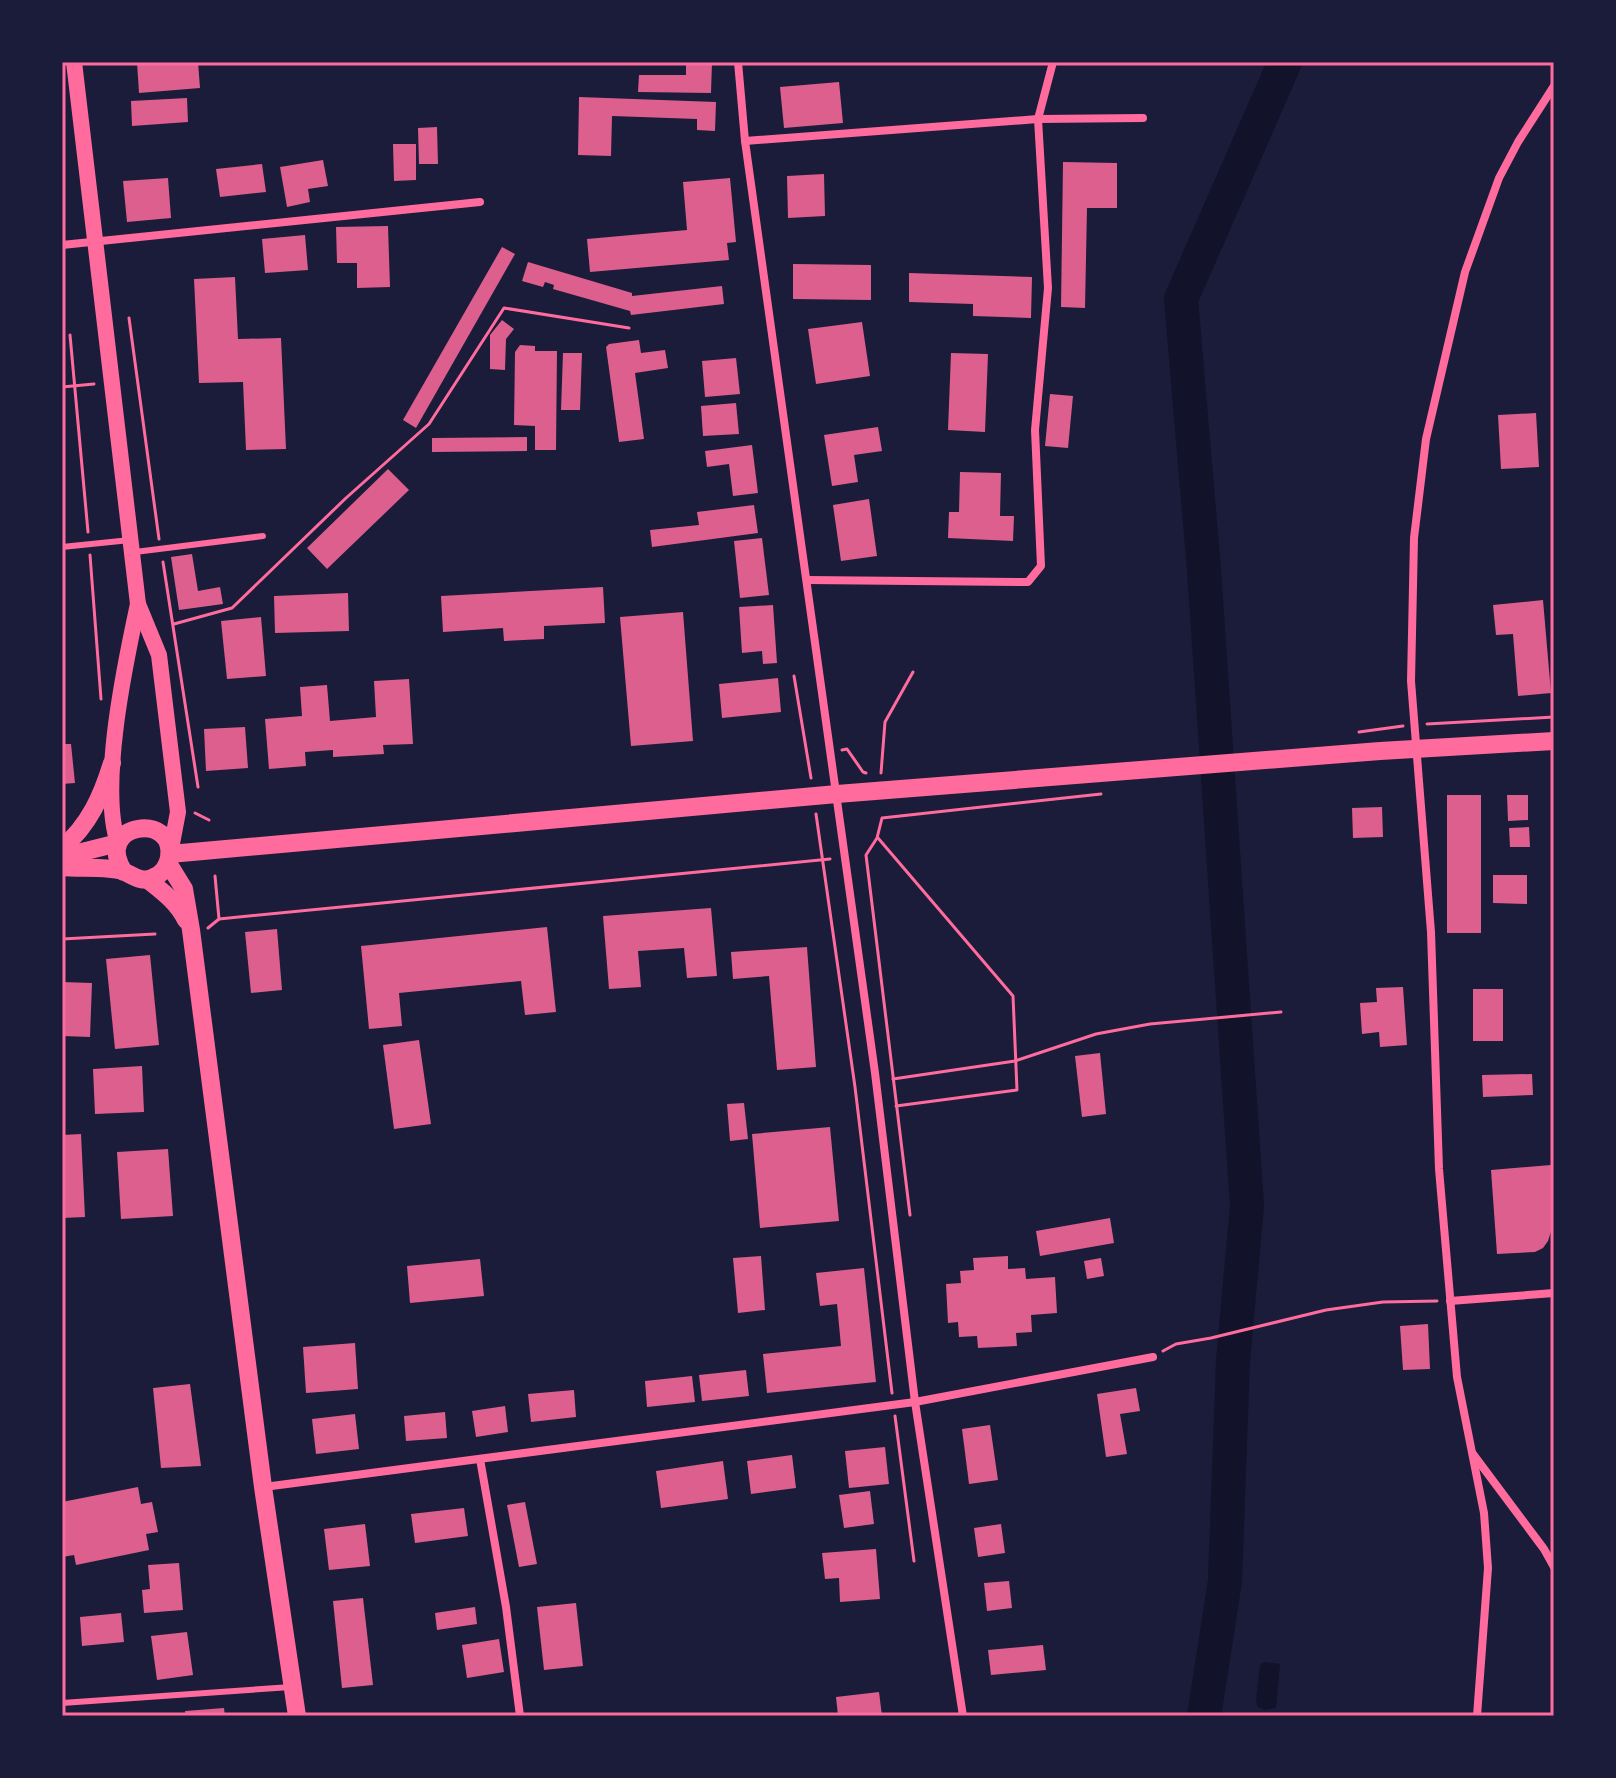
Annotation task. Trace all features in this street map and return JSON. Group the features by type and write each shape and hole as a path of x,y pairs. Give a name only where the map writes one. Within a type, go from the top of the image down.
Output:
{"main road":[{"path":"62,867 124,872 139,880 156,877 169,859 178,812 159,655 138,604 74,62"},
{"path":"124,872 117,856 118,843 111,817 112,763 126,655 138,604"},
{"path":"169,859 881,790 1554,741"},
{"path":"62,848 92,814 112,763"},
{"path":"62,857 118,843 134,829 151,828 164,838 169,859 199,929 263,1487 297,1716"},
{"path":"148,880 181,908 199,929"}],"street":[{"path":"738,62 745,141 846,857 915,1402 963,1716"},
{"path":"807,580 1028,582 1041,566 1035,430 1048,288 1038,119 1053,62"},
{"path":"1477,1716 1488,1568 1484,1513 1457,1377 1439,1169 1431,932 1411,681 1414,538 1426,439 1465,272 1485,211 1518,142 1554,86"},
{"path":"745,141 1038,119 1143,118"},
{"path":"62,245 480,202"},
{"path":"1450,1301 1554,1293"},
{"path":"263,1487 915,1402 1153,1357"},
{"path":"1470,1451 1544,1549 1554,1567"},
{"path":"480,1459 506,1607 520,1716"}],"lane":[{"path":"62,547 89,544 131,546 263,536"},
{"path":"62,1703 295,1687"}],"path":[{"path":"174,624 232,608 346,498 429,424 504,308 629,328"},
{"path":"70,335 101,702"},
{"path":"881,790 885,722 913,672"},
{"path":"794,676 855,1087 914,1561"},
{"path":"910,1215 866,855 877,838 882,818 1101,794"},
{"path":"191,810 209,820"},
{"path":"877,838 1013,996 1017,1090 896,1106"},
{"path":"199,929 219,919 866,855"},
{"path":"215,876 219,919"},
{"path":"62,939 155,934"},
{"path":"893,1079 1015,1061 1096,1034 1208,1018 1281,1012"},
{"path":"1153,1357 1176,1344 1326,1310 1383,1302 1450,1301"}],"shaded area":[{"path":"1264,1662 1280,1664 1276,1708 1265,1710 1258,1707 1256,1700 1260,1665"}],"building":[{"path":"137,62 198,62 200,88 139,93"},
{"path":"686,62 712,62 711,93 638,92 639,75 686,75"},
{"path":"839,82 843,123 784,128 780,87"},
{"path":"579,97 716,102 715,131 697,130 697,119 612,116 611,156 578,155"},
{"path":"187,98 188,122 132,126 131,101"},
{"path":"437,127 438,164 419,164 418,128"},
{"path":"393,144 416,144 416,180 394,181"},
{"path":"323,160 328,186 308,189 310,202 287,207 280,167"},
{"path":"1063,162 1117,163 1117,208 1087,208 1085,308 1061,307"},
{"path":"262,164 266,192 220,197 216,169"},
{"path":"824,174 825,216 788,218 787,176"},
{"path":"168,178 171,218 127,222 123,181"},
{"path":"730,178 736,242 727,243 729,260 590,272 587,239 687,230 683,182"},
{"path":"388,226 390,287 357,288 357,263 337,263 336,227"},
{"path":"305,235 308,270 265,273 262,239"},
{"path":"502,247 515,254 416,428 403,420"},
{"path":"528,262 632,293 632,296 722,286 724,304 631,315 630,311 553,289 554,285 545,282 543,287 522,281"},
{"path":"793,264 871,265 871,300 793,299"},
{"path":"909,273 1032,277 1031,318 973,316 973,304 909,302"},
{"path":"235,277 238,339 281,338 286,449 246,450 243,382 199,383 194,279"},
{"path":"502,320 514,329 506,339 505,370 490,369 490,335"},
{"path":"862,322 870,376 816,384 808,329"},
{"path":"639,340 641,353 665,350 668,368 635,373 644,439 619,442 606,347"},
{"path":"520,345 535,346 535,351 557,351 556,450 535,450 535,426 514,425 515,352"},
{"path":"563,353 582,353 580,410 561,410"},
{"path":"951,353 988,354 985,432 948,430"},
{"path":"736,358 740,394 705,397 702,361"},
{"path":"1050,394 1073,396 1068,448 1045,446"},
{"path":"736,403 739,434 703,436 701,406"},
{"path":"1536,413 1539,467 1501,469 1498,415"},
{"path":"878,427 882,451 854,455 858,482 832,486 824,435"},
{"path":"527,437 527,451 432,452 432,438"},
{"path":"752,445 758,493 733,496 729,464 707,467 705,451"},
{"path":"388,469 409,490 327,569 307,548"},
{"path":"960,472 1001,473 1000,516 1014,516 1013,541 948,538 949,512 959,512"},
{"path":"869,499 877,556 841,561 833,505"},
{"path":"754,505 758,533 652,547 650,530 699,525 697,512"},
{"path":"762,538 769,595 740,598 734,541"},
{"path":"192,554 198,591 220,587 223,604 179,610 171,557"},
{"path":"603,587 605,623 544,626 544,639 504,641 503,628 443,632 441,596"},
{"path":"348,593 349,631 275,633 274,596"},
{"path":"1543,600 1551,693 1518,696 1513,634 1496,635 1493,605"},
{"path":"773,605 777,663 763,664 762,651 742,653 739,607"},
{"path":"683,612 693,741 631,746 620,617"},
{"path":"261,617 266,676 227,679 221,621"},
{"path":"778,678 781,712 722,718 719,684"},
{"path":"409,679 413,744 383,745 384,754 333,757 333,750 305,752 306,766 269,769 265,719 302,716 300,687 327,685 330,721 376,717 374,681"},
{"path":"245,727 248,768 206,771 204,729"},
{"path":"62,744 71,744 75,783 62,784"},
{"path":"1447,795 1481,795 1481,933 1447,933"},
{"path":"1507,795 1528,795 1528,820 1508,821"},
{"path":"1382,807 1383,837 1353,838 1352,808"},
{"path":"1529,827 1530,847 1510,847 1509,828"},
{"path":"1493,875 1527,875 1527,904 1493,903"},
{"path":"711,908 717,976 687,978 684,948 638,951 641,987 609,989 603,916"},
{"path":"547,927 556,1012 525,1015 521,981 399,993 402,1026 369,1029 361,946"},
{"path":"277,929 282,990 251,993 245,932"},
{"path":"807,947 816,1067 777,1070 769,976 733,979 731,952"},
{"path":"150,955 159,1045 115,1049 106,959"},
{"path":"62,982 92,983 90,1037 62,1036"},
{"path":"1403,987 1407,1045 1380,1047 1379,1032 1362,1034 1360,1003 1377,1002 1376,988"},
{"path":"1473,989 1503,989 1503,1041 1473,1041"},
{"path":"419,1040 431,1124 394,1129 383,1045"},
{"path":"1100,1053 1106,1114 1082,1117 1075,1056"},
{"path":"142,1066 144,1112 95,1114 93,1069"},
{"path":"1532,1074 1533,1095 1483,1097 1482,1075"},
{"path":"744,1103 748,1139 730,1141 727,1104"},
{"path":"830,1127 839,1221 760,1228 752,1134"},
{"path":"81,1134 85,1217 62,1218 62,1135"},
{"path":"168,1149 173,1216 121,1219 117,1152"},
{"path":"1551,1165 1554,1222 1548,1241 1535,1252 1497,1254 1491,1170"},
{"path":"1110,1218 1114,1243 1040,1256 1036,1231"},
{"path":"761,1256 765,1310 738,1313 733,1258"},
{"path":"1008,1256 1008,1269 1025,1268 1026,1279 1055,1277 1057,1313 1031,1315 1032,1332 1016,1333 1017,1346 978,1348 977,1336 959,1337 958,1322 948,1323 946,1284 961,1283 960,1271 974,1270 973,1258"},
{"path":"1101,1258 1104,1276 1087,1279 1084,1261"},
{"path":"480,1259 484,1296 410,1303 407,1266"},
{"path":"864,1268 876,1382 767,1393 763,1354 841,1346 837,1304 820,1306 816,1273"},
{"path":"1428,1324 1430,1369 1403,1370 1400,1326"},
{"path":"355,1343 358,1389 306,1393 303,1347"},
{"path":"746,1370 749,1396 702,1401 699,1375"},
{"path":"692,1376 695,1402 647,1407 645,1381"},
{"path":"190,1384 201,1466 161,1468 153,1388"},
{"path":"1136,1388 1140,1411 1120,1414 1127,1454 1106,1457 1097,1394"},
{"path":"574,1390 576,1417 531,1422 528,1394"},
{"path":"505,1406 508,1432 476,1437 472,1411"},
{"path":"445,1412 447,1438 406,1441 404,1416"},
{"path":"355,1414 359,1449 316,1454 312,1419"},
{"path":"990,1425 998,1480 969,1484 962,1429"},
{"path":"885,1447 889,1484 849,1488 845,1451"},
{"path":"792,1455 796,1488 751,1494 747,1461"},
{"path":"723,1461 728,1499 661,1508 656,1471"},
{"path":"138,1487 141,1504 152,1502 158,1532 146,1534 149,1550 76,1565 74,1555 62,1557 62,1502"},
{"path":"870,1491 874,1524 844,1528 839,1495"},
{"path":"525,1502 537,1564 519,1567 507,1505"},
{"path":"464,1508 468,1536 415,1543 411,1514"},
{"path":"365,1524 370,1566 329,1570 324,1529"},
{"path":"1001,1524 1005,1553 978,1557 974,1528"},
{"path":"876,1549 880,1599 840,1602 839,1578 825,1579 822,1553"},
{"path":"179,1563 183,1610 144,1613 142,1590 150,1589 148,1565"},
{"path":"1009,1581 1012,1608 987,1611 984,1583"},
{"path":"363,1598 373,1685 342,1688 333,1601"},
{"path":"576,1603 583,1666 544,1670 537,1607"},
{"path":"475,1607 477,1624 437,1630 435,1613"},
{"path":"121,1613 124,1642 82,1646 80,1617"},
{"path":"187,1632 193,1675 157,1680 151,1636"},
{"path":"499,1639 504,1672 467,1678 462,1645"},
{"path":"1043,1645 1046,1670 991,1675 988,1650"},
{"path":"879,1692 882,1716 838,1716 836,1697"},
{"path":"224,1708 225,1716 186,1716 185,1711"}],"waterway":[{"path":"1204,1716 1225,1581 1233,1361 1247,1206 1204,570 1181,299 1285,62"}]}
